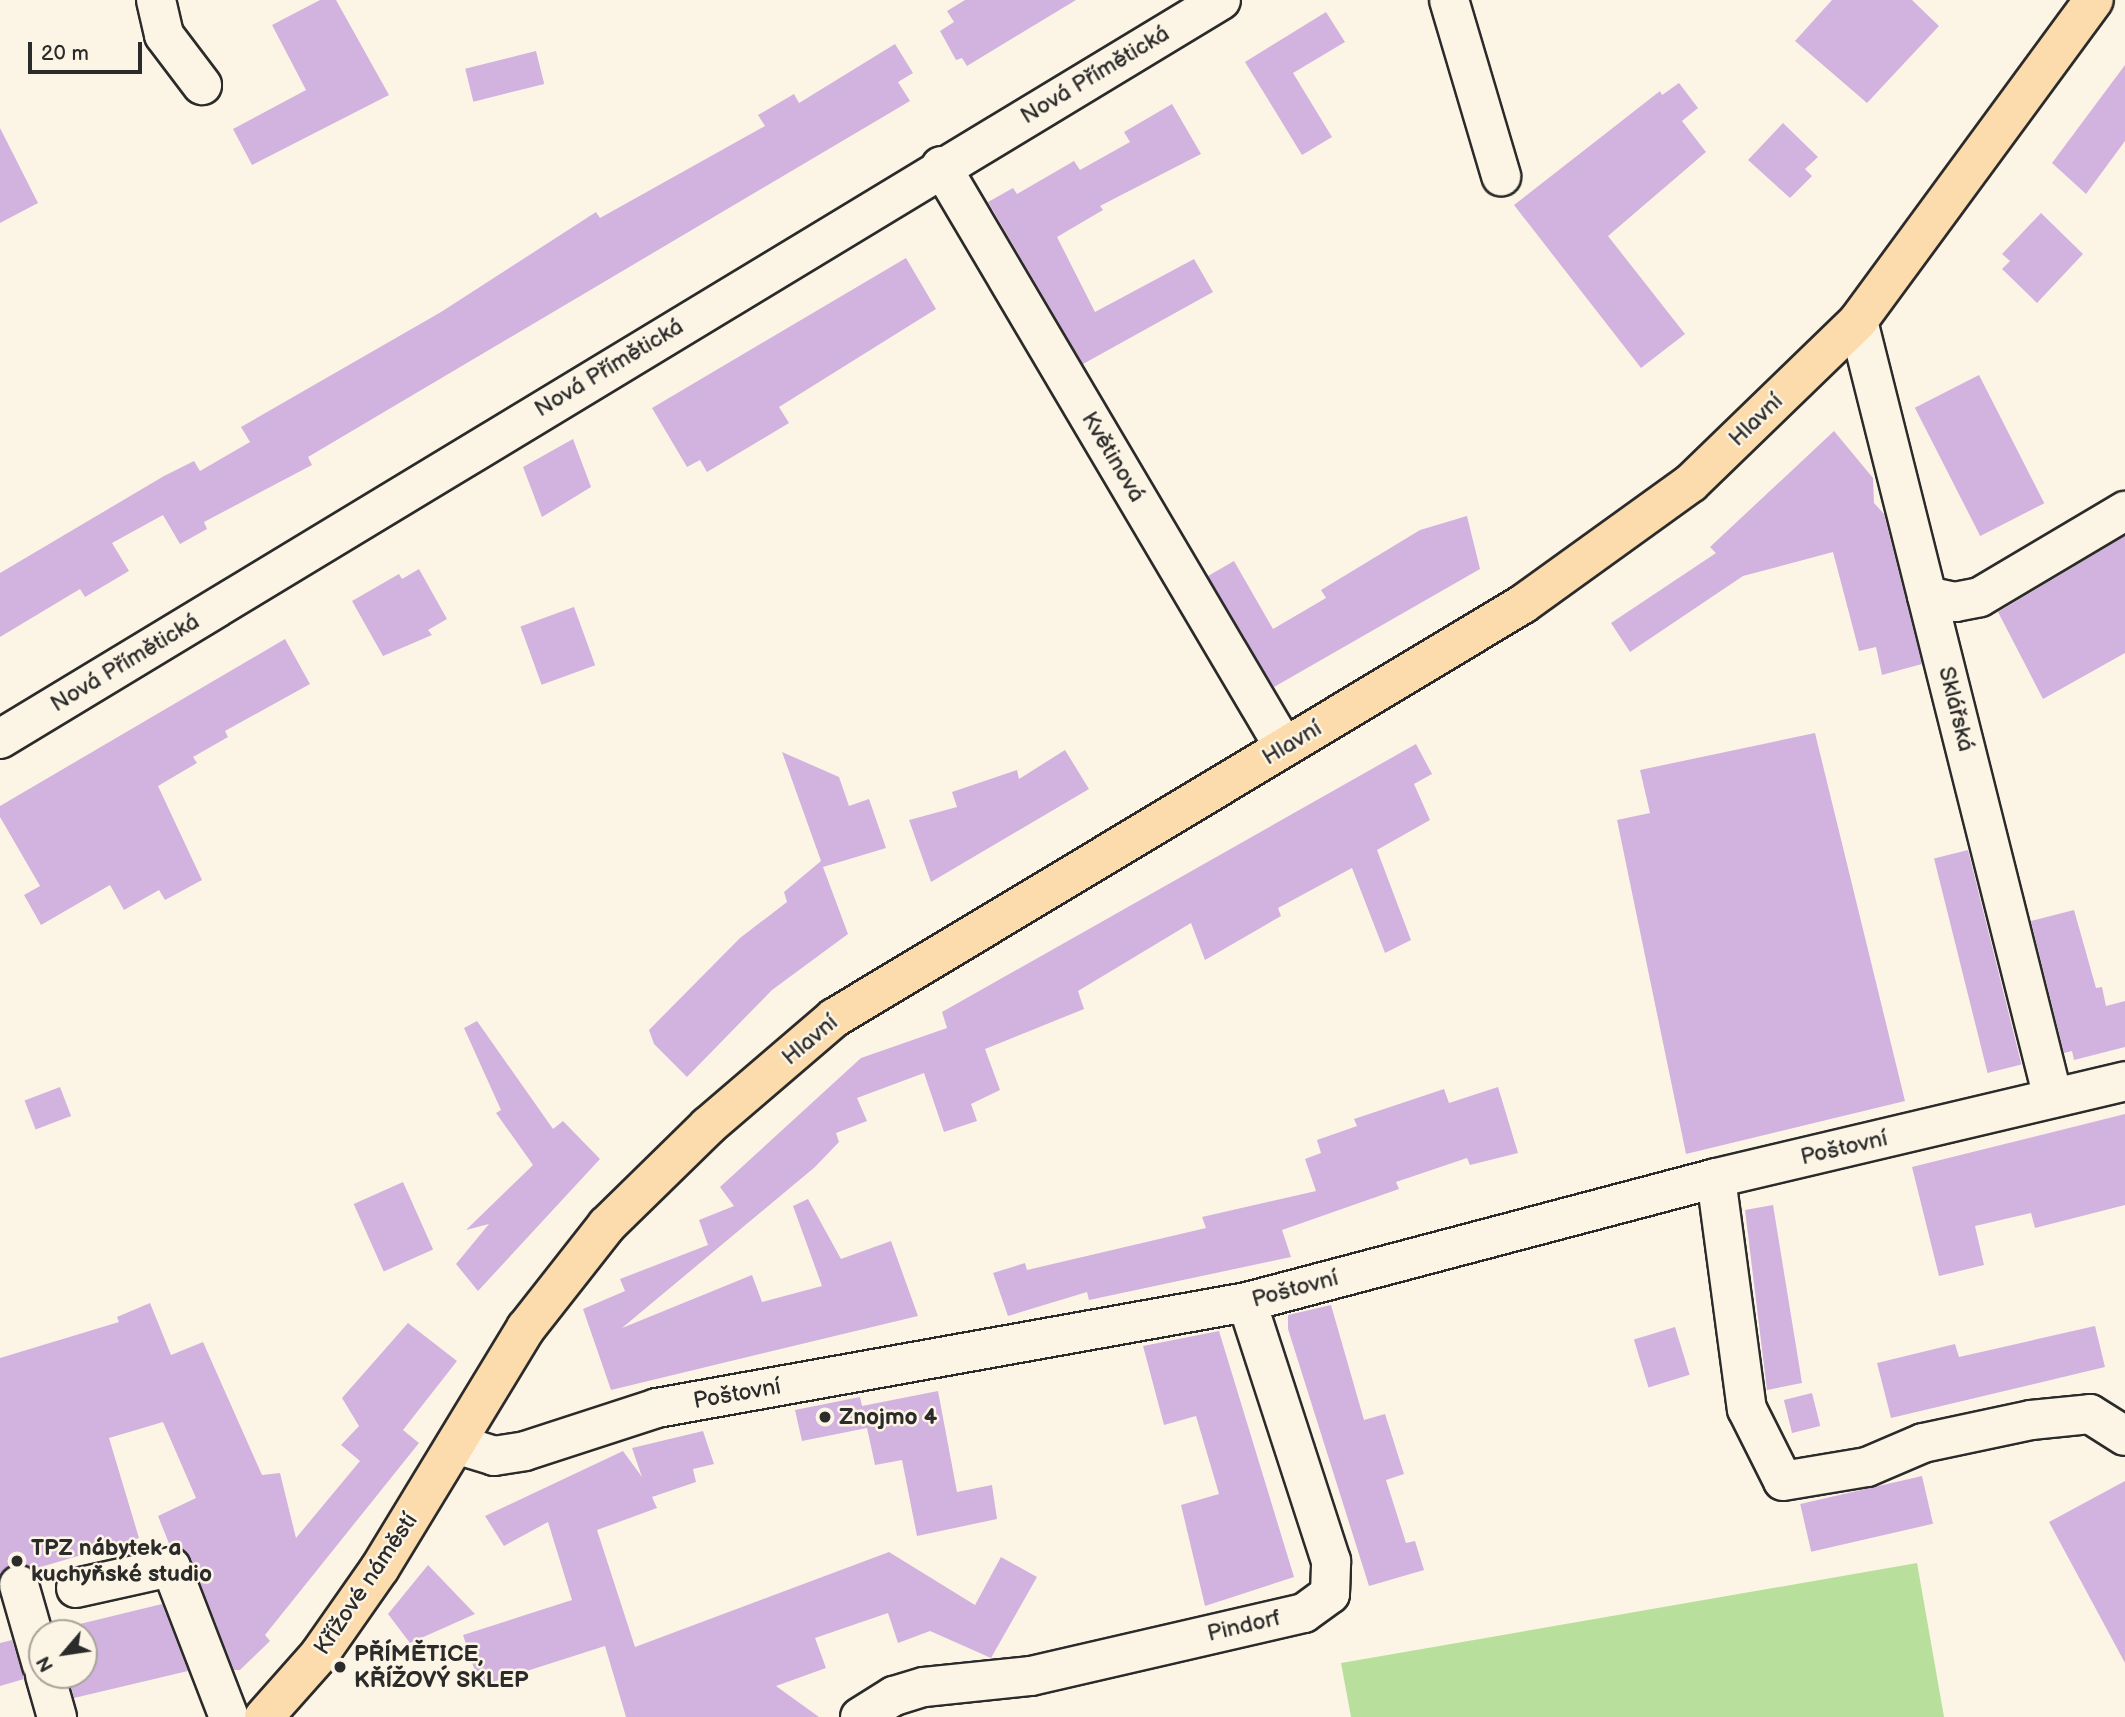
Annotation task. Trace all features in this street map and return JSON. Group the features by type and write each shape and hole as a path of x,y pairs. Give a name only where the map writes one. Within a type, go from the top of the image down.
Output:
{"main road":[{"name":"Hlavní","path":"459,1445 527,1328 607,1225 708,1126 834,1017 1522,604 1691,483 1858,321 2094,0"},
{"name":"Křížové náměstí","path":"264,1717 319,1655 459,1445"}],"street":[{"path":"156,0 164,35 202,85"},
{"name":"Nová Přímětická","path":"0,739 941,166 1221,0"},
{"path":"1449,0 1501,176"},
{"name":"Květinová","path":"941,166 1284,747"},
{"name":"Sklářská","path":"1858,321 2053,1098"},
{"path":"1927,596 1955,602 1980,597 2125,510"},
{"name":"Poštovní","path":"459,1445 494,1456 525,1451 657,1408 1247,1302 1716,1178 2125,1081"},
{"path":"1716,1178 1747,1409 1783,1481 1867,1466 1923,1443 2031,1420 2090,1414 2125,1436"},
{"name":"Pindorf","path":"860,1717 894,1696 924,1687 1031,1676 1304,1613 1330,1594 1331,1561 1247,1302"},
{"path":"76,1588 171,1567 229,1717"},
{"path":"19,1586 29,1619"},
{"path":"49,1689 57,1717"}],"green space":[{"path":"1917,1563 1944,1717 1351,1717 1341,1663"}],"building":[{"path":"320,0 336,0 389,95 252,165 233,129 306,90 272,25"},
{"path":"965,0 1076,0 967,66 962,58 956,60 940,31 954,22 947,11"},
{"path":"1832,0 1912,0 1939,26 1867,103 1795,41"},
{"path":"1326,12 1345,42 1293,73 1332,137 1302,155 1245,62"},
{"path":"895,44 913,73 898,82 910,101 308,457 312,465 204,522 207,529 180,544 163,515 112,543 129,571 85,597 80,589 0,637 0,573 164,476 194,461 200,471 250,442 241,427 441,312 596,212 600,218 765,126 758,115 794,94 799,103"},
{"path":"536,51 544,84 473,102 465,69"},
{"path":"2125,65 2125,141 2086,194 2052,163"},
{"path":"1679,83 1698,108 1682,121 1706,152 1608,236 1685,334 1641,368 1514,205 1660,91 1662,95"},
{"path":"1172,104 1201,154 1100,206 1103,210 1057,237 1095,312 1194,259 1213,292 1083,364 988,202 1013,188 1017,194 1074,161 1080,170 1130,142 1124,132"},
{"path":"1783,123 1818,157 1805,169 1812,176 1790,198 1748,160"},
{"path":"0,128 38,203 0,223"},
{"path":"2041,213 2083,254 2037,303 2002,269 2010,261 2002,254"},
{"path":"906,258 936,309 779,407 789,423 707,472 700,460 687,467 652,408"},
{"path":"1979,375 2044,503 1980,536 1915,408"},
{"path":"1834,431 1873,478 1874,503 1884,514 1922,664 1882,675 1876,647 1859,651 1833,552 1743,576 1630,652 1611,623 1716,553 1710,547"},
{"path":"573,439 591,487 542,517 523,467"},
{"path":"1467,516 1480,569 1274,687 1208,576 1234,561 1273,629 1326,598 1321,590 1420,530"},
{"path":"2125,536 2125,653 2043,699 1998,612"},
{"path":"419,569 447,619 428,630 432,635 383,656 352,601 399,574 402,579"},
{"path":"574,607 595,665 542,685 520,626"},
{"path":"285,639 310,684 225,731 228,737 193,757 197,763 158,786 202,880 165,900 159,890 124,910 110,885 41,925 24,895 40,886 0,817 0,806"},
{"path":"1815,733 1905,1101 1686,1154 1617,820 1650,813 1640,770"},
{"path":"1416,744 1432,774 1414,784 1430,820 1377,850 1411,940 1385,953 1352,868 1278,908 1281,916 1205,960 1191,923 1078,991 1084,1009 985,1049 1000,1090 971,1104 977,1121 944,1132 924,1073 857,1098 867,1121 836,1133 839,1142 815,1167 622,1328 752,1275 762,1302 822,1286 793,1206 808,1199 841,1259 891,1241 918,1316 611,1390 583,1309 625,1291 620,1279 708,1245 699,1220 734,1206 720,1187 861,1058 947,1028 942,1012"},
{"path":"1065,750 1089,789 931,882 909,820 957,807 952,792 1017,770 1019,779"},
{"path":"782,752 839,777 849,806 869,799 886,848 823,867 848,934 772,990 687,1077 654,1044 649,1030 740,938 787,902 784,892 821,861"},
{"path":"1968,850 2021,1064 1988,1073 1934,858"},
{"path":"2074,910 2096,988 2102,987 2106,1006 2125,1001 2125,1047 2074,1060 2072,1051 2064,1053 2031,921"},
{"path":"477,1021 553,1129 563,1121 600,1159 478,1291 456,1264 489,1224 466,1230 533,1165 496,1113 501,1110 464,1028"},
{"path":"60,1087 71,1116 36,1130 25,1101"},
{"path":"1498,1087 1518,1153 1470,1165 1467,1158 1396,1182 1399,1189 1282,1230 1291,1257 1089,1300 1087,1292 1008,1316 993,1273 1025,1263 1027,1270 1206,1228 1202,1217 1316,1191 1305,1159 1321,1153 1317,1140 1357,1126 1354,1119 1444,1089 1449,1103"},
{"path":"2125,1114 2125,1205 2035,1228 2031,1213 1975,1226 1984,1265 1939,1276 1912,1167"},
{"path":"403,1182 433,1250 384,1272 354,1204"},
{"path":"1773,1205 1802,1383 1767,1390 1745,1210"},
{"path":"150,1303 171,1355 203,1342 262,1475 280,1473 296,1538 360,1461 341,1445 359,1426 342,1398 408,1323 457,1361 403,1430 419,1443 265,1635 270,1641 240,1670 234,1670 191,1559 170,1546 158,1516 196,1498 163,1422 109,1438 139,1538 34,1569 14,1564 0,1576 0,1358 119,1322 117,1317"},
{"path":"1331,1305 1364,1420 1385,1414 1404,1474 1386,1480 1406,1543 1415,1541 1424,1570 1369,1586 1288,1329 1288,1315"},
{"path":"2095,1326 2105,1367 1891,1418 1877,1363 1955,1344 1959,1357"},
{"path":"1675,1327 1690,1375 1648,1387 1634,1340"},
{"path":"1219,1331 1294,1577 1205,1606 1181,1505 1219,1494 1196,1416 1164,1425 1143,1346"},
{"path":"938,1391 957,1492 992,1485 997,1519 917,1536 902,1460 875,1465 867,1428 802,1441 795,1410 860,1397 862,1406"},
{"path":"1812,1393 1820,1426 1792,1433 1784,1400"},
{"path":"703,1431 714,1464 693,1469 696,1482 652,1497 657,1508 597,1530 635,1647 889,1552 975,1605 1001,1557 1037,1577 991,1658 930,1631 898,1643 888,1613 815,1638 826,1668 776,1686 819,1717 626,1717 605,1646 480,1686 463,1635 572,1600 548,1522 504,1546 485,1516 623,1451 642,1477 632,1448"},
{"path":"1922,1476 1933,1524 1811,1552 1800,1504"},
{"path":"2125,1481 2125,1663 2049,1522"},
{"path":"428,1565 475,1614 410,1643 388,1614"},
{"path":"162,1604 188,1671 74,1698 72,1689 98,1689 98,1620"},
{"path":"12,1640 24,1679 0,1686 0,1643"}],"place":[{"name":"Znojmo 4","path":"825,1417"},
{"name":"TPZ nábytek a kuchyňské studio","path":"17,1561"},
{"name":"PŘÍMĚTICE, KŘÍŽOVÝ SKLEP","path":"340,1667"}]}
